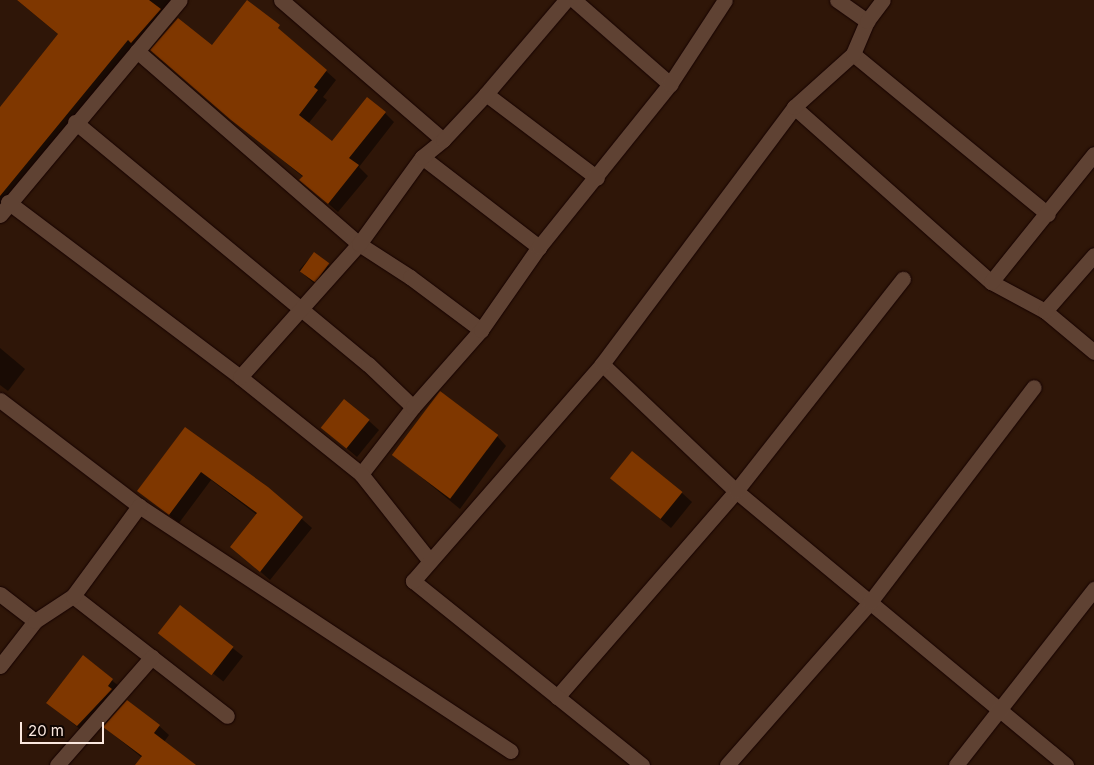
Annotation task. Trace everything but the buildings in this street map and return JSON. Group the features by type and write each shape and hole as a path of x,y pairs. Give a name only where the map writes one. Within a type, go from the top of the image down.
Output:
{"street":[{"path":"180,0 74,122 4,208 240,377 361,474 430,562"},
{"path":"281,0 443,140"},
{"path":"240,377 359,244 422,157 443,140 486,94 566,0"},
{"path":"574,0 670,84"},
{"path":"361,474 413,407 481,330 539,247 597,178 670,84 725,0"},
{"path":"837,0 867,21"},
{"path":"642,765 413,581 602,364 794,107 854,54 867,21 883,0"},
{"path":"137,51 359,244 410,277 481,330"},
{"path":"854,54 1048,214"},
{"path":"486,94 597,178"},
{"path":"794,107 991,282 1045,311 1094,352"},
{"path":"74,122 299,310 368,364 413,407"},
{"path":"991,282 1048,214 1094,154"},
{"path":"422,157 539,247"},
{"path":"1045,311 1094,255"},
{"path":"557,697 736,491 903,280"},
{"path":"602,364 736,491 1066,765"},
{"path":"727,765 870,602 1034,388"},
{"path":"0,400 139,506 510,751"},
{"path":"0,666 36,621 73,596 139,506"},
{"path":"956,765 1094,589"},
{"path":"0,594 36,621"},
{"path":"73,596 227,716"},
{"path":"57,765 152,657"}]}
